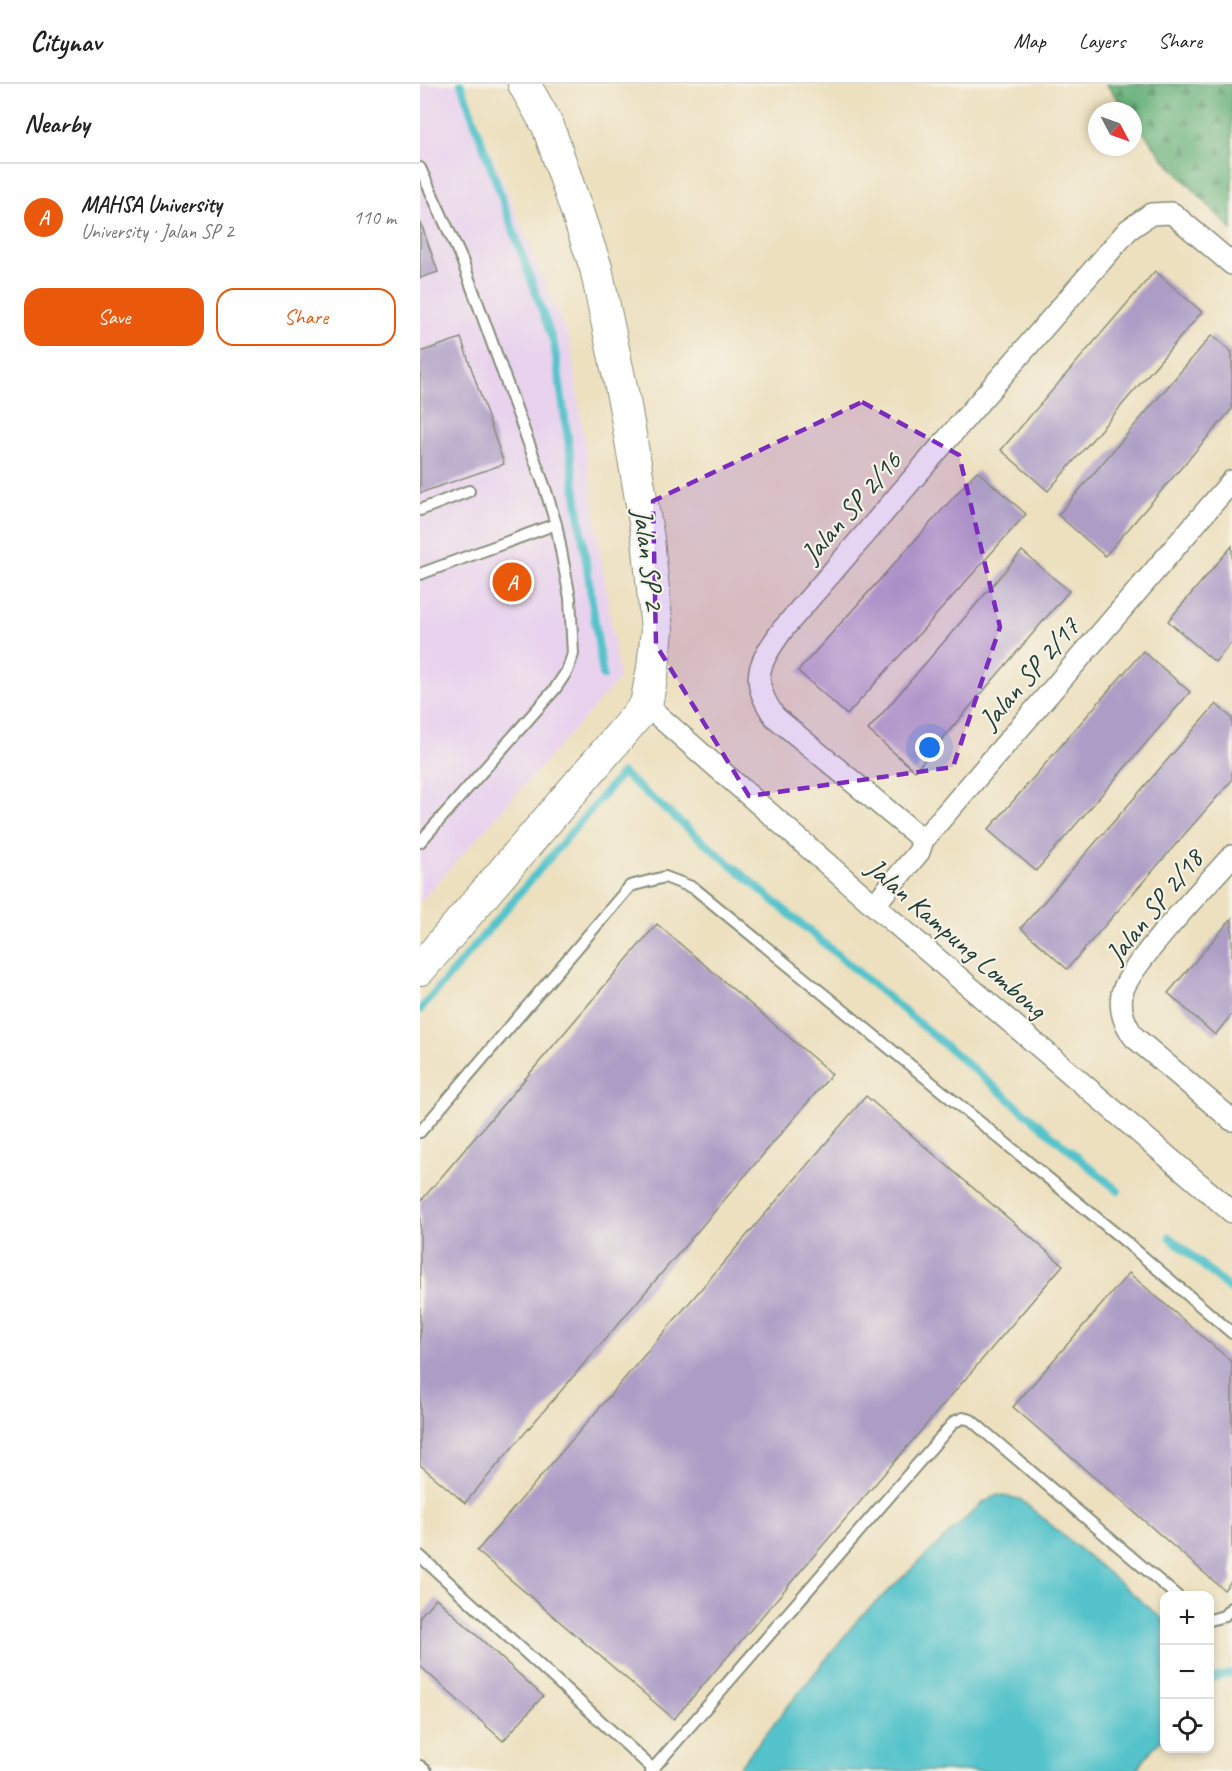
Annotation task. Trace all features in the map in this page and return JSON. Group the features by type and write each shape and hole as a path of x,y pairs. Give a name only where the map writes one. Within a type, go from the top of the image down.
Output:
{"street":[{"name":"Jalan SP 2","path":"420,969 646,705 653,668 657,630 648,539 625,406 596,268 548,126 524,84"},
{"name":"Jalan SP 2/16","path":"924,840 775,717 763,700 758,684 760,667 783,629 1128,230 1150,214 1172,213 1232,264"},
{"name":"Jalan SP 2/17","path":"874,905 919,852 924,840 1232,481"},
{"name":"Jalan Kampung Lombong","path":"646,705 874,905 1232,1212"},
{"name":"Jalan SP 2/18","path":"1232,856 1147,954 1130,976 1122,993 1124,1024 1134,1037 1232,1120"}],"lane":[{"path":"420,168 462,260 545,488 556,524 570,598 573,654 567,671 555,689 420,842"},
{"path":"420,510 469,491"},
{"path":"420,574 556,524"},
{"path":"420,1132 630,886 665,877 694,888 1126,1242 1232,1333"},
{"path":"420,1556 652,1770 954,1422 963,1418 970,1420 1171,1591"},
{"path":"1214,1619 1224,1616 1232,1607"},
{"path":"420,1766 426,1771"}],"highlighted area":[{"path":"862,402 959,455 1000,627 953,767 749,796 656,645 653,501"}],"shaded area":[{"path":"420,84 462,84 570,342 619,679 420,902"}],"green space":[{"path":"1106,84 1232,84 1232,230 1163,158 1142,131 1142,102 1120,102"}],"water":[{"path":"997,1495 1020,1499 1160,1617 1160,1742 1135,1771 736,1771 859,1618 981,1504"}],"building":[{"path":"420,221 438,272 420,278"},
{"path":"1155,271 1202,312 1048,491 1001,450"},
{"path":"1212,335 1232,352 1232,409 1105,556 1058,515"},
{"path":"461,338 504,464 420,493 420,352"},
{"path":"977,471 1026,514 847,715 798,671"},
{"path":"1232,546 1232,642 1215,662 1168,621"},
{"path":"1022,551 1069,591 915,771 868,730"},
{"path":"1143,651 1190,692 1036,871 988,830"},
{"path":"1216,704 1232,718 1232,780 1067,969 1021,928"},
{"path":"1232,918 1232,1014 1215,1035 1168,993"},
{"path":"657,924 832,1074 465,1503 420,1465 420,1202"},
{"path":"866,1096 1063,1265 674,1719 477,1551"},
{"path":"1129,1273 1232,1362 1232,1580 1224,1590 1013,1407"},
{"path":"436,1598 543,1696 503,1741 420,1666 420,1616"}],"waterway":[{"path":"461,84 554,344 603,676"},
{"path":"420,1010 622,773 1118,1191"},
{"path":"1170,1237 1232,1291"},
{"path":"1214,1678 1232,1673"}],"place":[{"name":"MAHSA University","path":"512,582"}]}
